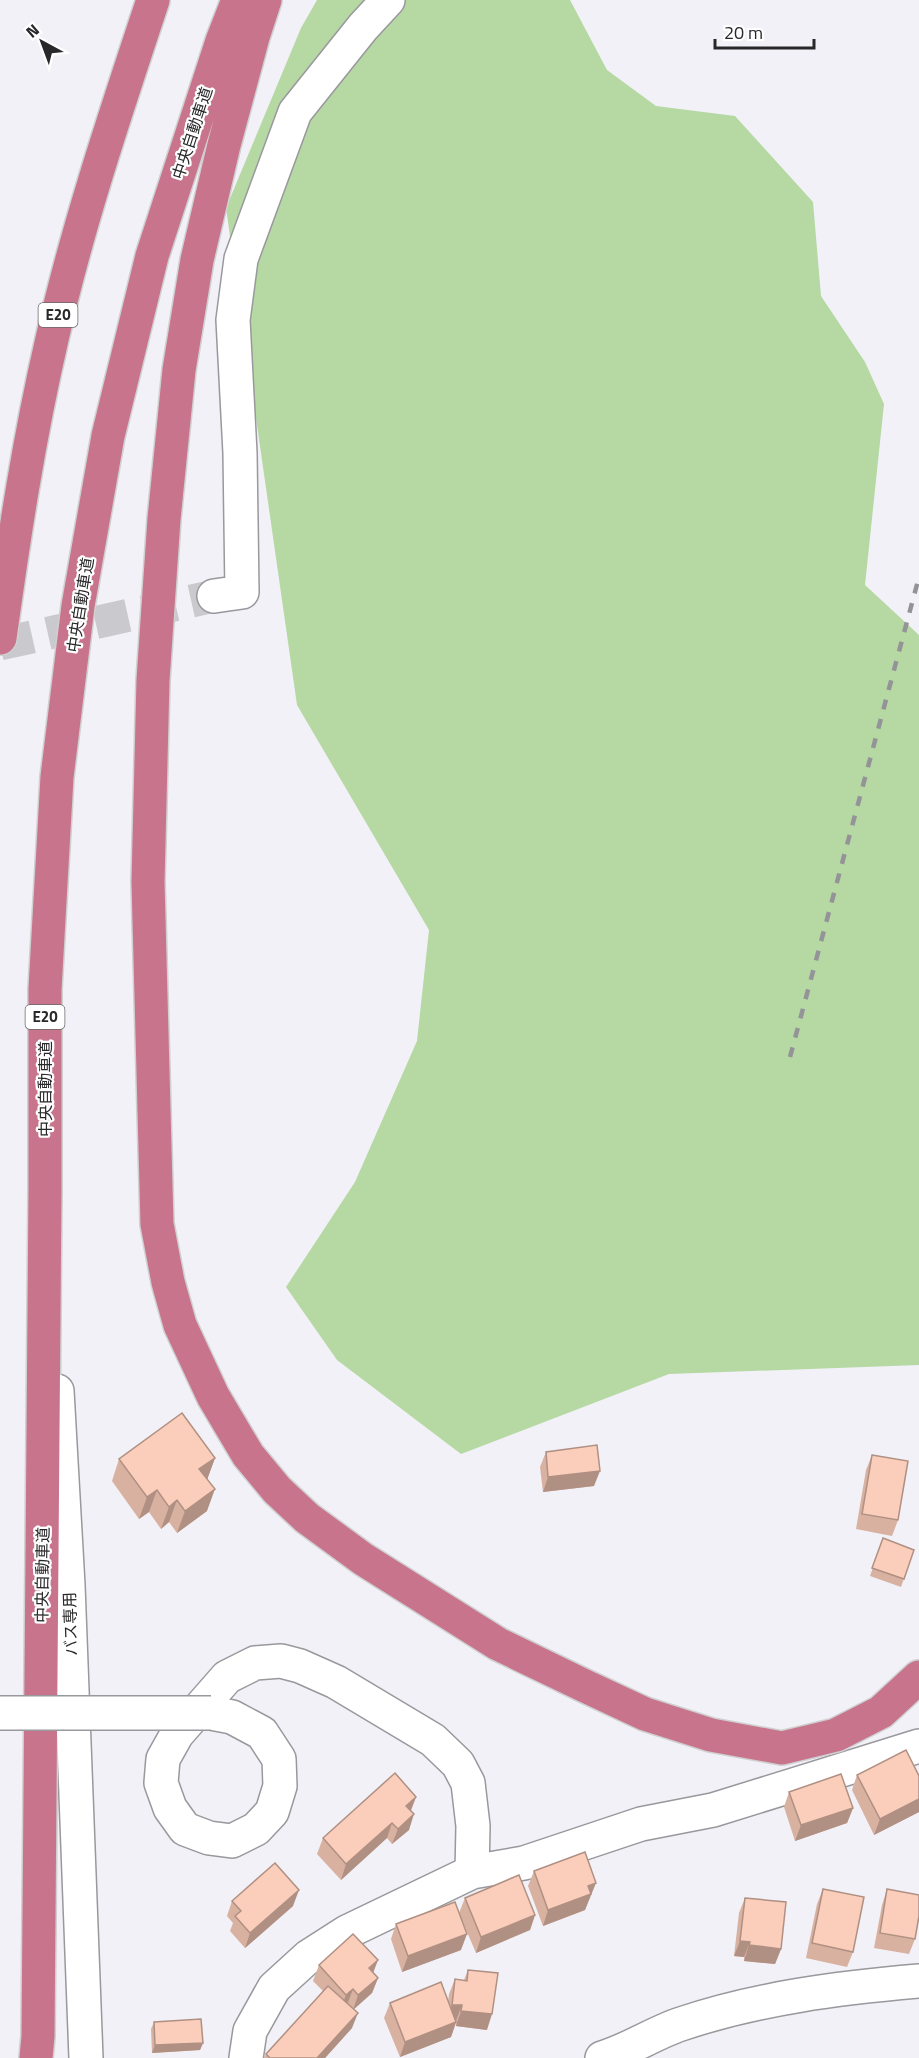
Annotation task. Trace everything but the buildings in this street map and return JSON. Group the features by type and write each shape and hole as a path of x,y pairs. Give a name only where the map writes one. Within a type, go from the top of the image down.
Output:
{"highway":[{"name":"E20","path":"0,638 18,505 52,338 95,175 153,0"},
{"name":"中央自動車道","path":"36,2058 45,978 57,777 78,606 108,436 152,256 222,40 238,0"},
{"path":"266,0 253,38 224,145 197,260 178,381 164,519 153,680 148,882 157,1224 168,1282 180,1325 213,1396 248,1455 277,1490 307,1518 363,1559 498,1644 585,1686 656,1718 711,1735 782,1748 836,1735 881,1712 919,1677"}],"street":[{"path":"214,596 242,592 240,453 232,320 241,259 295,112 363,27 388,0"},
{"name":"バス専用","path":"45,1191 68,1585 86,2058"},
{"path":"0,1713 211,1713 232,1717 262,1733 279,1759 280,1786 272,1812 256,1829 232,1841 209,1838 185,1829 170,1808 161,1783 163,1759 177,1734 227,1677 255,1663 280,1661 300,1665 336,1682 433,1740 458,1764 468,1783 473,1826 472,1872"},
{"path":"246,2058 250,2031 274,1988 308,1956 347,1932 472,1872 524,1863 641,1824 713,1810 917,1743"},
{"path":"602,2058 680,2024 759,2004 839,1988 919,1981"}],"green space":[{"path":"317,0 570,0 607,70 656,106 735,116 813,202 821,296 865,362 884,404 865,585 919,635 919,1365 669,1374 461,1454 337,1360 286,1287 355,1182 417,1041 429,930 297,705 226,208 301,28"}],"tunnel":[{"path":"0,644 214,596"}],"railway":[{"path":"790,1057 919,577"}]}
